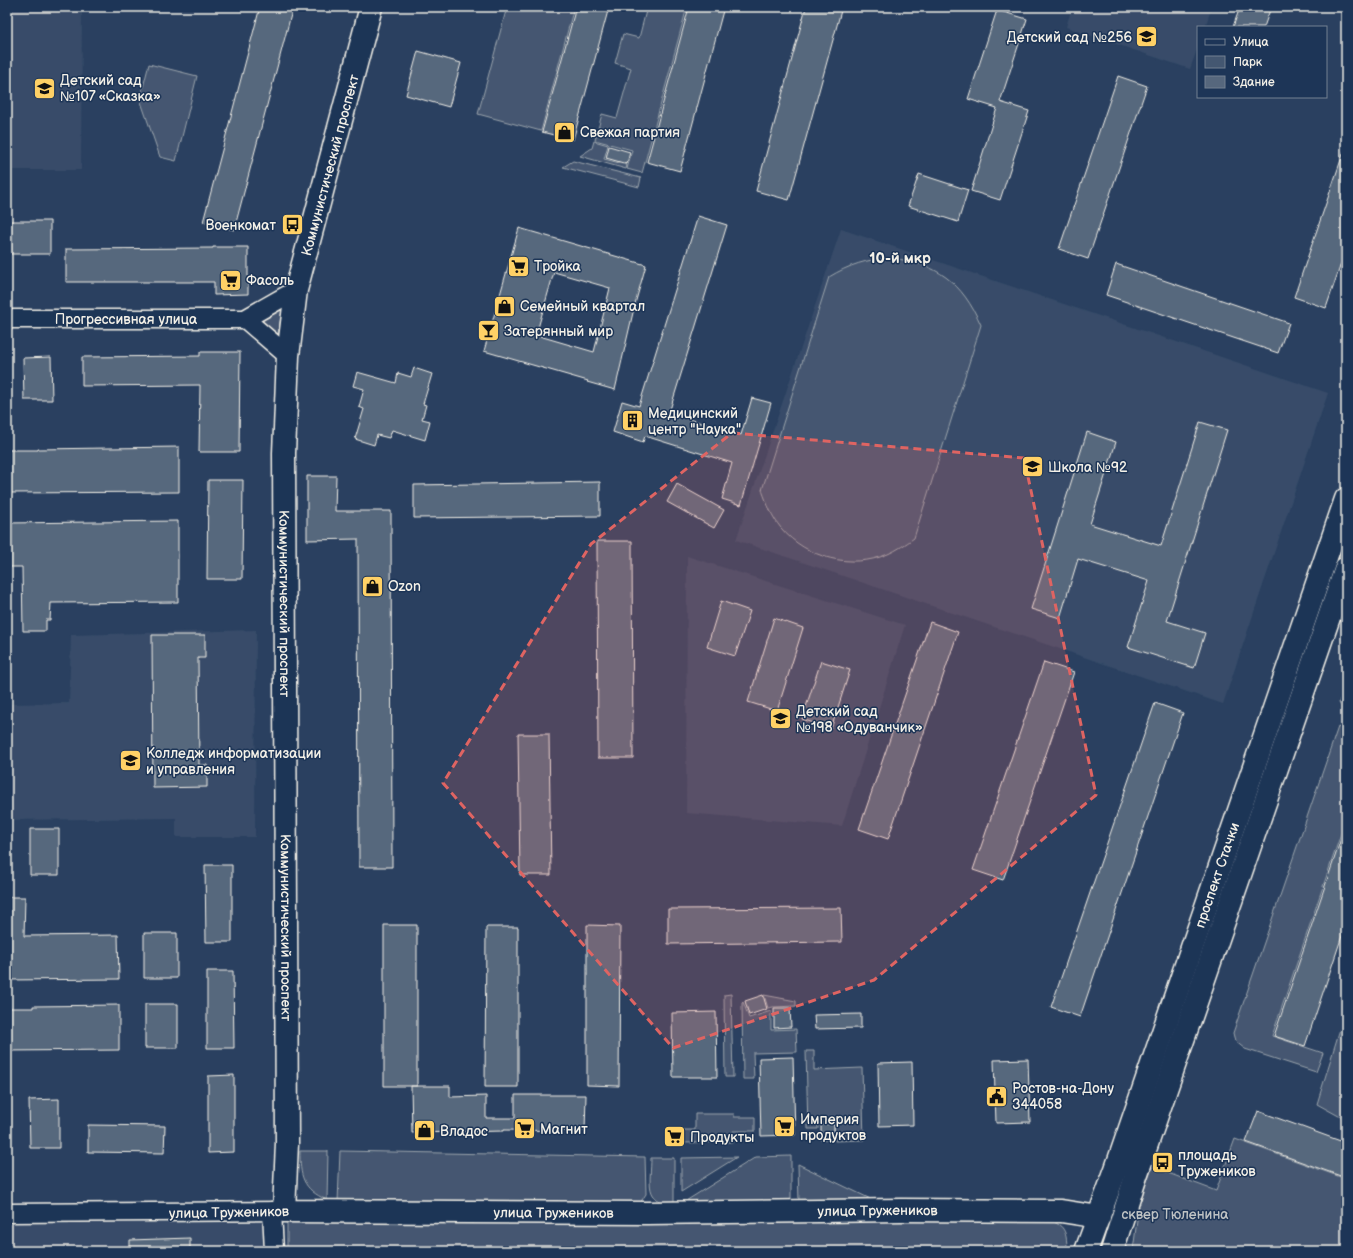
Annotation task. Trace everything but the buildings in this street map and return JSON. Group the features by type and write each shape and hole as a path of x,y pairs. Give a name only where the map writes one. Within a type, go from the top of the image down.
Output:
{"main road":[{"name":"Коммунистический проспект","path":"278,1211 287,1135 284,453 288,356 296,290 371,7"},
{"name":"проспект Стачки","path":"1086,1251 1346,499"},
{"name":"проспект Стачки","path":"1113,1247 1346,568"},
{"name":"улица Тружеников","path":"278,1211 647,1213 909,1210 1060,1211 1099,1217"},
{"path":"1099,1217 1113,1247"}],"street":[{"path":"288,356 245,319 296,290"},
{"name":"Прогрессивная улица","path":"7,319 245,319"},
{"path":"274,1251 278,1211"},
{"name":"улица Тружеников","path":"7,1213 278,1211"}],"highlighted area":[{"path":"732,433 1024,458 1096,795 874,980 673,1048 443,783 591,544"}],"shaded area":[{"name":"Детский сад №107 «Сказка»","path":"7,7 82,7 81,170 7,170"},
{"name":"Детский сад №256","path":"1072,7 1212,7 1205,26 1197,26 1197,50 1190,69 1066,27"},
{"name":"Школа №92","path":"841,229 1328,393 1223,704 736,540"},
{"name":"Детский сад №198 «Одуванчик»","path":"687,556 905,625 842,826 686,813"},
{"name":"Колледж информатизации и управления","path":"256,630 255,837 176,837 176,818 7,820 7,704 69,703 71,635"},
{"path":"266,1220 266,1251 7,1251 7,1222"}],"green space":[{"path":"507,7 574,7 541,131 478,114"},
{"path":"647,7 687,7 642,173 627,169 632,150 595,140 602,114 617,118 631,68 615,63 623,34 639,38"},
{"path":"149,64 197,76 176,161 160,157 140,99"},
{"path":"594,141 608,145 604,159 627,165 626,169 580,156 592,148"},
{"path":"573,161 641,178 639,187 563,167"},
{"path":"890,258 921,265 946,277 965,297 974,310 981,325 914,538 888,554 874,559 845,561 816,554 791,538 781,528 775,519 762,490 829,277 858,263"},
{"path":"281,307 282,311 278,333 275,335 257,324 260,314"},
{"path":"1346,680 1346,709 1339,703"},
{"path":"1338,727 1346,730 1346,819 1272,1036 1323,1053 1316,1072 1245,1049 1235,1041 1233,1033"},
{"path":"731,994 733,1077 725,1077 724,995"},
{"path":"764,995 796,1001 796,1006 768,1008"},
{"path":"743,1002 749,1018 771,1011 771,1030 796,1029 797,1052 753,1053 754,1079 743,1079"},
{"path":"1340,1029 1346,1031 1346,1120 1317,1104"},
{"path":"806,1051 814,1051 814,1070 862,1068 864,1140 835,1141 834,1122 818,1123 818,1129 808,1129"},
{"path":"695,1114 734,1114 734,1117 755,1117 755,1131 733,1131 734,1142 683,1143 683,1130 695,1130"},
{"name":"сквер Тюленина","path":"1235,1139 1346,1179 1346,1251 1133,1251 1139,1204 1152,1167 1216,1191"},
{"path":"300,1151 328,1151 327,1200 312,1191 304,1181 301,1168"},
{"path":"340,1151 645,1157 646,1194 640,1203 338,1202"},
{"path":"791,1156 791,1203 681,1204 756,1157"},
{"path":"737,1157 681,1192 681,1158"},
{"path":"651,1158 674,1158 674,1204 657,1199 653,1195 650,1183"},
{"path":"798,1164 879,1203 799,1203"},
{"path":"1041,1219 1054,1222 1062,1228 1065,1232 1067,1251 287,1251 287,1222"}],"place":[{"name":"Детский сад №256","path":"1147,37"},
{"name":"Детский сад №107 «Сказка»","path":"44,88"},
{"name":"Свежая партия","path":"565,132"},
{"name":"Военкомат","path":"292,225"},
{"name":"Тройка","path":"518,266"},
{"name":"Фасоль","path":"231,280"},
{"name":"Семейный квартал","path":"505,306"},
{"name":"Затерянный мир","path":"489,331"},
{"name":"Медицинский центр \"Наука\"","path":"633,421"},
{"name":"Школа №92","path":"1032,467"},
{"name":"Ozon","path":"372,586"},
{"name":"Детский сад №198 «Одуванчик»","path":"781,719"},
{"name":"Колледж информатизации и управления","path":"131,761"},
{"name":"Ростов-на-Дону 344058","path":"997,1096"},
{"name":"Империя продуктов","path":"784,1127"},
{"name":"Магнит","path":"525,1129"},
{"name":"Владос","path":"425,1131"},
{"name":"Продукты","path":"675,1137"},
{"name":"площадь Тружеников","path":"1163,1163"}],"district":[{"name":"10-й мкр","path":"900,258"}]}
